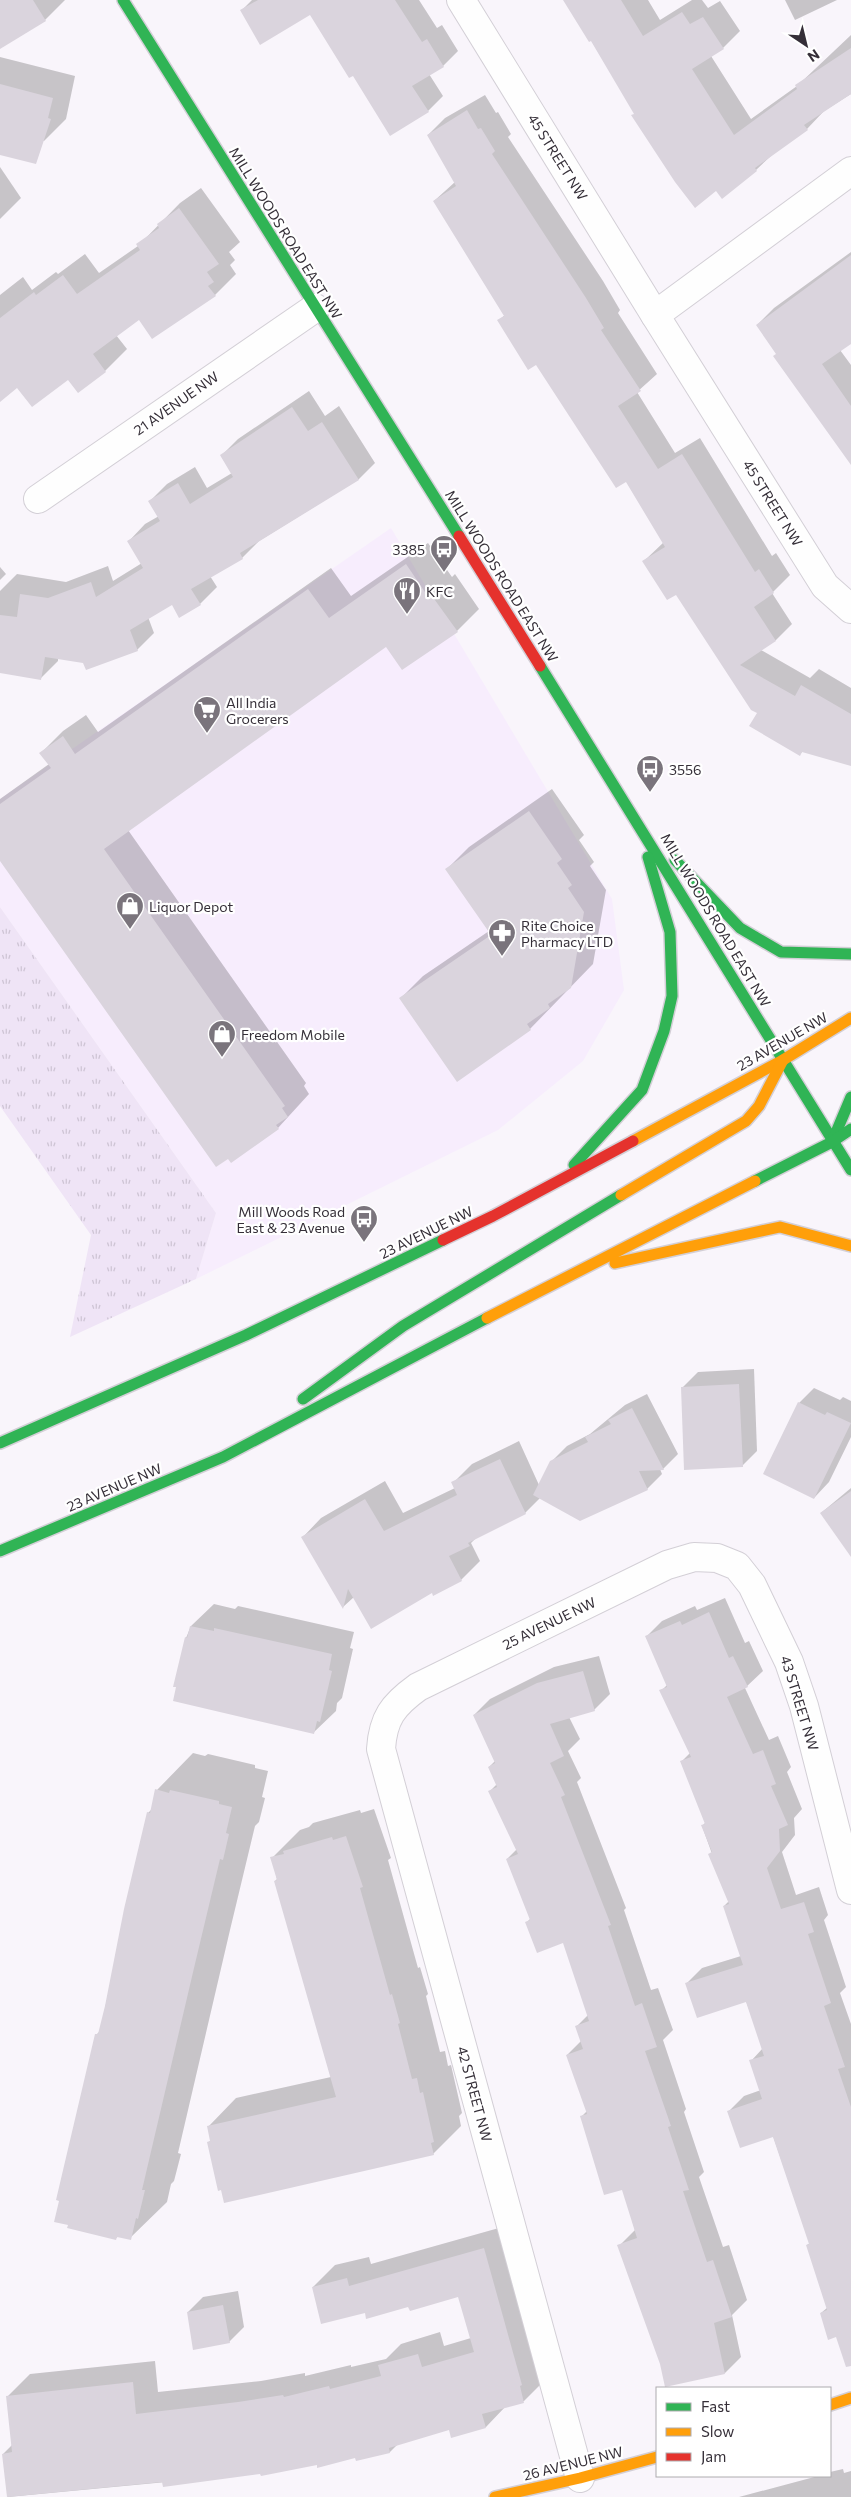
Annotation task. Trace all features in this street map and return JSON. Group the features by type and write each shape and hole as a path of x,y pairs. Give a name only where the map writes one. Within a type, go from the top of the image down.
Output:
{"main road":[{"name":"MILL WOODS ROAD EAST NW","path":"123,0 638,822 832,1142 851,1170"},
{"path":"638,822 740,928 781,952 851,954"},
{"path":"562,1179 642,1090 664,1031 672,996 670,932 638,822"},
{"name":"23 AVENUE NW","path":"0,1443 254,1331 493,1216 783,1060 851,1018"},
{"path":"223,1457 403,1326 746,1121 759,1106 783,1060"},
{"path":"832,1142 851,1097"},
{"name":"23 AVENUE NW","path":"0,1551 223,1457 570,1274 832,1142 851,1129"},
{"path":"570,1274 663,1251 780,1228 851,1246"},
{"path":"831,2405 851,2398"},
{"name":"26 AVENUE NW","path":"495,2497 580,2478 656,2457"}],"street":[{"name":"45 STREET NW","path":"461,0 825,586 851,609"},
{"path":"655,315 851,171"},
{"name":"21 AVENUE NW","path":"38,499 315,308"},
{"name":"25 AVENUE NW","path":"392,1712 401,1699 418,1687 667,1565 694,1557 717,1558"},
{"name":"43 STREET NW","path":"717,1558 737,1566 752,1585 789,1662 804,1706 850,1877"},
{"name":"42 STREET NW","path":"392,1712 382,1729 381,1749 580,2478"}],"shaded area":[{"path":"391,528 612,899 624,990 583,1061 498,1130 196,1279 216,1213 0,907 0,799"}],"green space":[{"path":"0,907 216,1213 196,1279 70,1337 91,1235 0,1106"}],"building":[{"path":"0,0 33,0 46,21 0,49"},
{"path":"258,0 395,0 422,42 427,39 444,67 412,86 429,112 390,136 353,76 349,78 310,15 260,45 240,10"},
{"path":"563,0 621,0 643,36 682,12 690,24 703,17 724,49 692,69 734,135 797,89 795,85 851,48 851,94 804,125 808,130 755,168 757,171 722,199 716,191 695,208 675,182 631,115 634,114 591,41 589,42"},
{"path":"0,84 53,98 48,118 51,119 36,164 0,155"},
{"path":"467,110 478,129 481,128 495,151 492,154 586,298 604,328 601,330 641,391 618,406 658,469 682,454 755,572 759,569 774,593 754,607 776,641 740,665 795,696 801,685 851,714 851,766 802,752 800,756 749,726 757,713 751,710 676,595 667,600 642,561 665,547 626,482 616,488 536,365 528,370 497,320 504,316 433,201 456,186 427,135"},
{"path":"179,208 219,264 207,272 214,282 208,286 216,296 152,339 139,320 93,354 106,372 78,393 68,380 32,407 17,388 0,402 0,318 34,292 36,295 63,275 77,294 140,250 136,244 159,228 157,224"},
{"path":"851,255 851,344 822,364 851,406 851,465 773,356 776,354 756,325"},
{"path":"292,407 308,431 322,422 359,480 240,553 243,559 191,589 201,605 179,618 172,605 130,630 138,651 86,670 83,663 45,657 41,680 0,673 0,615 17,617 20,594 48,598 91,582 96,597 143,568 127,541 160,521 148,501 178,483 190,504 233,477 220,455"},
{"path":"406,564 429,598 432,596 458,632 402,670 386,647 104,849 285,1106 282,1108 288,1117 276,1125 279,1129 231,1163 228,1159 216,1167 0,861 0,804 51,768 39,753 63,736 75,754 308,589 329,618"},
{"path":"529,811 562,859 557,863 572,885 568,888 584,912 571,988 548,1004 550,1008 527,1024 531,1030 457,1082 399,998 491,935 445,869"},
{"path":"739,1384 743,1467 684,1470 681,1387"},
{"path":"798,1402 825,1415 827,1412 851,1423 814,1499 763,1474"},
{"path":"632,1408 664,1470 639,1471 648,1490 580,1521 533,1495 550,1461 588,1442 585,1437 611,1424 608,1420"},
{"path":"500,1459 526,1514 468,1543 470,1546 449,1556 462,1581 433,1596 432,1593 371,1629 348,1589 343,1609 301,1537 365,1499 384,1531 457,1495 451,1482"},
{"path":"851,1491 851,1557 820,1513"},
{"path":"709,1612 729,1658 733,1656 748,1687 727,1697 753,1754 763,1750 776,1784 771,1786 788,1825 779,1829 780,1851 767,1868 781,1909 804,1902 814,1932 808,1934 831,2003 824,2006 845,2067 838,2069 851,2107 851,2366 846,2367 836,2337 828,2340 820,2313 827,2310 806,2245 809,2244 773,2137 740,2148 727,2111 762,2099 749,2060 764,2056 746,2002 697,2018 685,1983 743,1965 723,1906 729,1904 708,1854 712,1852 701,1825 705,1824 680,1761 691,1757 659,1690 667,1687 645,1636 680,1621 682,1625"},
{"path":"190,1626 214,1631 214,1628 332,1654 329,1670 332,1671 320,1722 317,1721 314,1734 173,1701 176,1687 173,1687 185,1637 187,1638"},
{"path":"583,1671 595,1711 550,1724 564,1756 550,1763 565,1795 561,1797 611,1925 608,1926 635,2006 642,2003 657,2047 645,2051 671,2126 668,2127 689,2190 683,2191 707,2262 713,2260 732,2317 714,2323 725,2374 665,2387 660,2364 617,2245 637,2238 622,2190 604,2195 580,2116 587,2114 566,2055 583,2049 575,2026 589,2021 563,1943 537,1953 525,1922 530,1920 506,1859 518,1854 488,1791 497,1787 488,1767 495,1763 473,1715 537,1683"},
{"path":"155,1789 169,1793 170,1790 219,1801 219,1804 232,1807 226,1833 229,1834 223,1860 220,1859 194,1968 142,2190 145,2190 138,2219 136,2218 131,2240 117,2237 116,2240 67,2228 68,2225 54,2222 59,2201 56,2200 95,2034 98,2034 105,2006 124,1909 147,1812 150,1813"},
{"path":"346,1836 363,1887 360,1888 390,1995 392,1994 400,2023 398,2024 412,2079 417,2078 420,2093 423,2092 434,2142 431,2143 434,2155 224,2203 221,2190 218,2191 207,2142 210,2141 207,2126 336,2097 274,1881 277,1880 270,1857 284,1854 283,1851 332,1837 333,1840"},
{"path":"484,2248 522,2385 520,2386 524,2403 482,2414 486,2428 451,2438 449,2430 389,2448 390,2453 356,2461 355,2458 317,2468 317,2465 261,2476 260,2474 163,2487 162,2482 7,2497 2,2454 12,2452 6,2396 133,2382 136,2414 283,2395 284,2397 329,2386 330,2389 381,2376 378,2365 418,2354 422,2367 474,2352 458,2297 410,2311 408,2307 366,2319 365,2313 321,2324 312,2287 347,2278 349,2286"},
{"path":"223,2305 230,2343 193,2350 187,2312"}],"traffic: fast":[{"path":"123,0 459,536"},
{"path":"540,666 851,1170"},
{"path":"574,1165 642,1090 664,1031 672,996 670,932 648,857"},
{"path":"675,860 740,928 781,952 851,954"},
{"path":"832,1142 851,1097"},
{"path":"755,1181 832,1142 851,1129"},
{"path":"303,1399 403,1326 621,1195"},
{"path":"0,1443 246,1335 443,1240"},
{"path":"0,1551 223,1457 487,1318"}],"traffic: slow":[{"path":"633,1141 783,1060 851,1018"},
{"path":"621,1195 746,1121 759,1106 783,1060"},
{"path":"487,1318 755,1181"},
{"path":"615,1263 780,1227 851,1246"},
{"path":"831,2405 851,2398"},
{"path":"495,2497 580,2478 656,2457"}],"traffic: jam":[{"path":"459,536 540,666"},
{"path":"443,1240 493,1216 633,1141"}],"place":[{"name":"3385","path":"444,573"},
{"name":"KFC","path":"407,615"},
{"name":"All India Grocerers","path":"207,734"},
{"name":"3556","path":"650,793"},
{"name":"Liquor Depot","path":"130,930"},
{"name":"Rite Choice Pharmacy LTD","path":"502,957"},
{"name":"Freedom Mobile","path":"222,1058"},
{"name":"Mill Woods Road East & 23 Avenue","path":"364,1243"}]}
